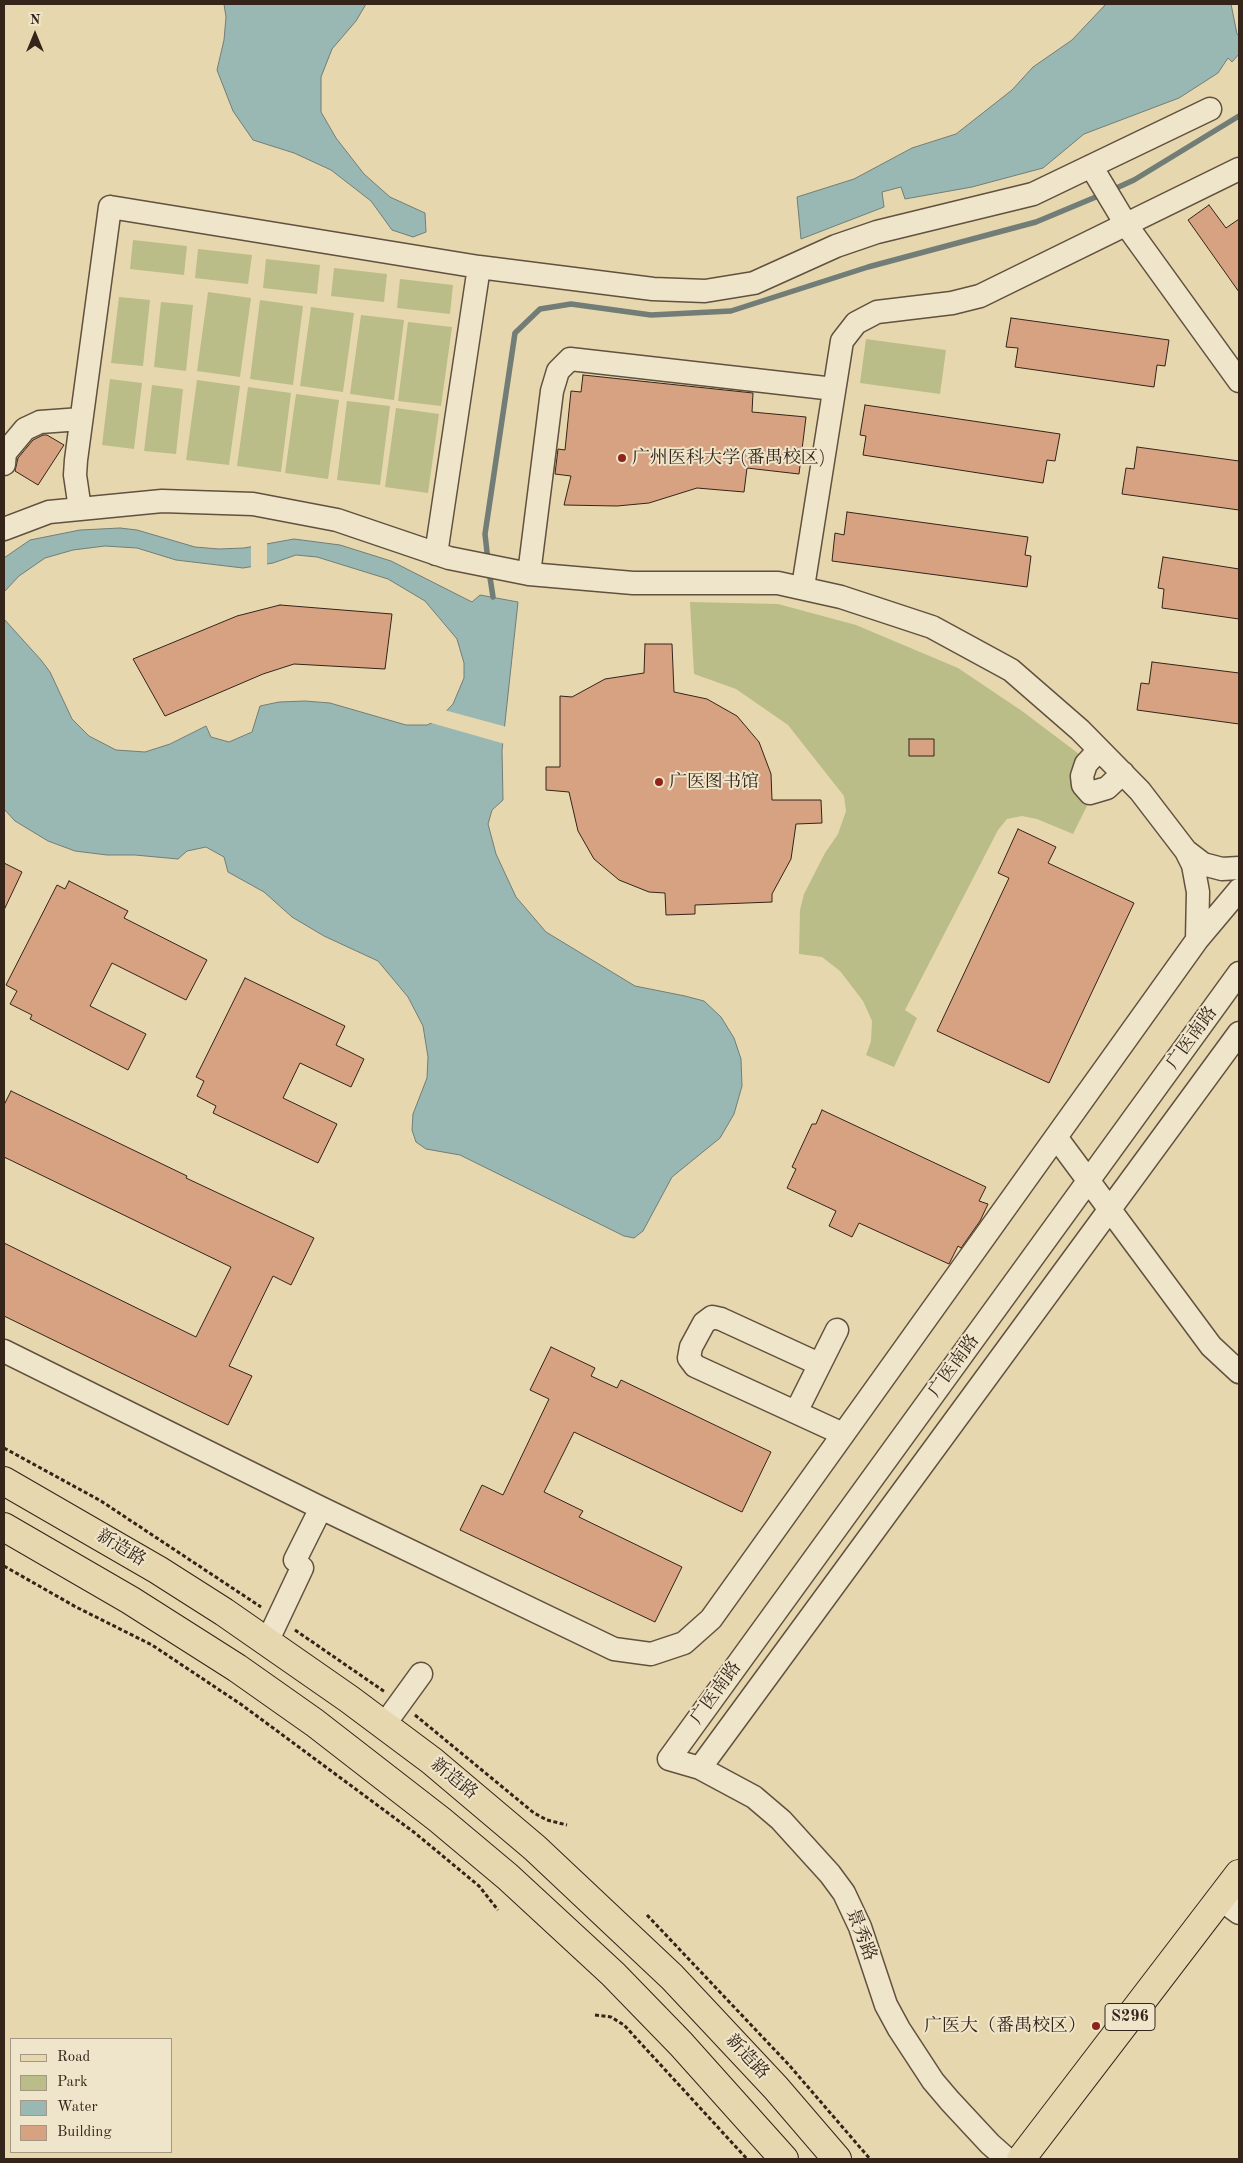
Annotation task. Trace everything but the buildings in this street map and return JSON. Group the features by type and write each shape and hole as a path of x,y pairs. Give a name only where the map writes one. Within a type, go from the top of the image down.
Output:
{"main road":[{"name":"新造路","path":"4,1481 158,1570 267,1642 440,1767 535,1848 672,1977 776,2088 837,2159"},
{"path":"4,1528 122,1595 238,1668 315,1723 440,1820 508,1877 626,1988 681,2044 784,2159"},
{"name":"S296","path":"1021,2159 1229,1906 1239,1874"}],"street":[{"path":"80,509 75,475 110,207 479,267 653,289 705,291 754,283 836,246 877,232 1033,194 1210,109"},
{"path":"1091,166 1127,226 1239,381"},
{"path":"802,587 842,342 856,323 877,312 952,303 980,296 1127,226 1239,169"},
{"path":"443,556 479,267"},
{"path":"529,574 552,391 558,371 570,359 834,389"},
{"path":"4,464 5,453 25,429 40,422 81,419"},
{"path":"4,529 49,512 162,501 253,504 337,520 443,556 529,574 633,583 778,583 841,596 932,628 1010,670 1123,773 1140,791 1186,851 1193,865 1198,892 1197,940"},
{"path":"1099,750 1086,764 1082,776 1083,786 1090,793 1107,788 1123,773"},
{"path":"1186,851 1203,864 1222,869 1239,868"},
{"path":"4,1351 321,1508 614,1649 651,1654 684,1644 711,1619 1197,940 1239,890"},
{"name":"广医南路","path":"669,1759 1239,972"},
{"name":"广医南路","path":"700,1768 1239,1032"},
{"path":"1056,1137 1211,1346 1239,1372"},
{"path":"819,1364 721,1319 712,1317 704,1323 691,1347 690,1358 695,1366 843,1434"},
{"path":"796,1412 836,1330"},
{"path":"267,1642 321,1508"},
{"path":"384,1725 420,1674"},
{"name":"景秀路","path":"669,1759 700,1768 754,1797 781,1820 830,1874 844,1893 860,1927 886,2005 899,2029 933,2081 990,2144 1007,2159"}],"path":[{"path":"4,1448 101,1501 228,1584"},
{"path":"4,1566 76,1607 152,1645 242,1705 414,1833 479,1886 498,1910"},
{"path":"328,1652 391,1697"},
{"path":"408,1710 534,1813 547,1820 567,1825"},
{"path":"594,2015 611,2017 624,2025 747,2159"}],"green space":[{"path":"133,240 187,246 184,275 130,269"},
{"path":"198,249 252,255 248,284 195,278"},
{"path":"266,259 320,265 317,294 263,288"},
{"path":"334,268 387,274 384,302 331,296"},
{"path":"400,279 453,285 450,314 397,308"},
{"path":"208,292 251,298 240,377 197,371"},
{"path":"119,297 150,300 143,366 111,363"},
{"path":"260,300 303,306 293,385 250,379"},
{"path":"161,302 193,305 186,371 154,367"},
{"path":"311,307 354,313 343,392 300,386"},
{"path":"361,315 404,320 394,400 350,394"},
{"path":"408,322 452,327 441,406 398,401"},
{"path":"866,339 946,350 940,394 860,383"},
{"path":"110,379 142,383 134,449 102,445"},
{"path":"197,380 240,386 229,465 186,460"},
{"path":"152,385 183,389 176,454 144,451"},
{"path":"248,387 291,393 281,472 237,466"},
{"path":"296,394 339,400 328,479 285,473"},
{"path":"347,401 390,406 380,485 337,480"},
{"path":"396,408 439,414 428,493 385,487"},
{"path":"690,602 778,604 856,625 958,668 1022,711 1079,754 1074,764 1072,782 1088,804 1073,834 1037,819 1022,816 1007,819 998,830 905,1010 917,1018 894,1067 866,1055 871,1041 872,1021 863,1001 840,971 822,957 799,954 800,910 804,894 825,853 838,834 846,811 844,796 788,725 736,689 694,674"}],"water":[{"path":"224,4 366,4 356,21 332,49 321,77 321,112 336,138 364,174 390,197 425,213 426,232 413,237 392,230 371,201 331,170 294,153 253,140 233,111 217,70 224,40 226,17"},
{"path":"1106,4 1231,4 1239,36 1239,54 1232,62 1228,58 1218,73 1179,98 1084,134 1043,168 972,187 905,199 901,187 882,192 884,207 801,239 797,197 854,179 912,148 956,134 1012,90 1033,67 1072,40"},
{"path":"120,528 137,530 195,547 219,549 244,548 294,539 340,545 391,561 472,602 480,595 518,602 502,750 503,800 492,810 488,824 496,854 516,897 546,932 635,986 704,1001 721,1017 734,1038 741,1059 742,1086 734,1114 720,1138 672,1177 643,1231 634,1238 624,1236 460,1155 426,1149 416,1142 412,1130 413,1114 427,1078 428,1057 423,1026 408,997 378,961 324,936 292,917 264,892 228,872 224,857 206,847 187,851 178,859 135,855 107,855 75,851 48,841 15,821 4,809 4,619 50,672 72,719 89,736 116,750 145,752 170,744 206,726 211,737 229,742 252,732 260,706 279,702 305,701 330,703 406,725 427,725 438,720 453,704 464,678 464,663 457,639 425,601 388,579 317,557 296,555 273,563 243,568 176,560 137,548 105,546 73,550 45,558 19,576 4,592 4,558 30,540 80,530"}],"pier":[{"path":"267,541 267,566 251,569 251,544"},
{"path":"444,710 507,727 505,744 428,722 436,718"}],"waterway":[{"path":"1112,190 1134,180 1239,116"},
{"path":"488,561 485,534 515,333 540,309 571,304 651,315 731,311 868,267 1036,222 1103,194"},
{"path":"489,571 493,597"}],"place":[{"name":"广州医科大学(番禺校区)","path":"622,458"},
{"name":"广医图书馆","path":"659,782"},
{"name":"广医大（番禺校区）","path":"1096,2026"}]}
